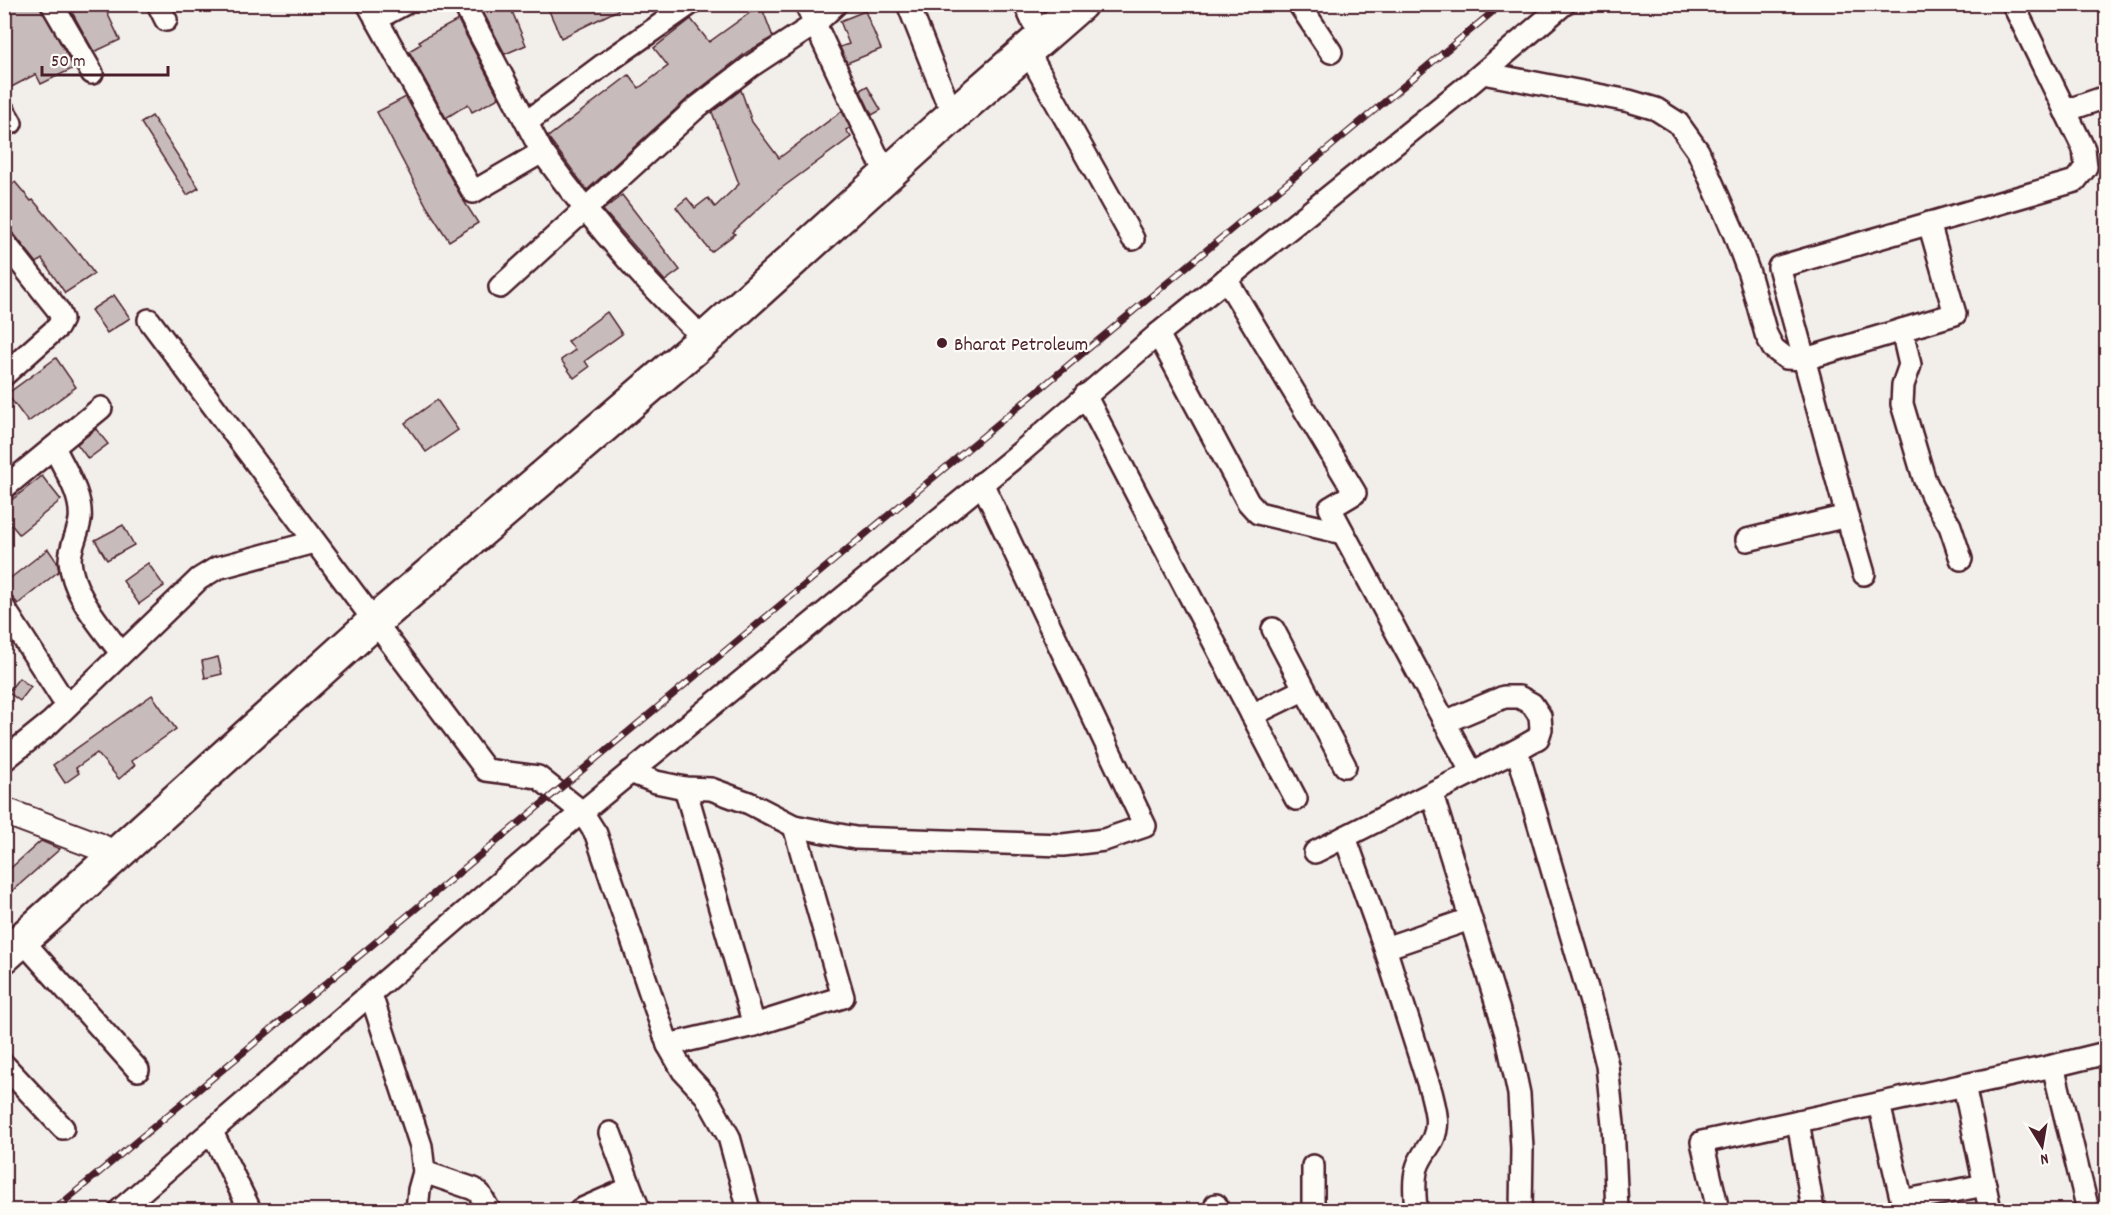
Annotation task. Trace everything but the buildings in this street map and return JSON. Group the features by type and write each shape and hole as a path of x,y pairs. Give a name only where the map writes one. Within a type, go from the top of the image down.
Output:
{"main road":[{"path":"10,943 369,614 945,97 1035,21 1080,4"},
{"path":"369,614 705,339 953,115 1035,21"}],"street":[{"path":"52,4 92,73"},
{"path":"404,4 372,12 473,192 542,152"},
{"path":"464,4 542,152 585,210 655,291 690,325"},
{"path":"527,122 690,4"},
{"path":"806,4 878,159"},
{"path":"500,287 696,108 751,66 815,24 836,4"},
{"path":"908,4 945,97"},
{"path":"1299,4 1331,52"},
{"path":"121,1210 582,812 982,483 1158,334 1483,73 1564,4"},
{"path":"1749,273 1779,267 2075,181 2086,168 2084,149 2013,4"},
{"path":"1035,21 1133,239"},
{"path":"1483,73 1629,101 1656,109 1678,123 1698,151 1749,273 1766,333 1773,348 1786,358 1804,359 1955,314 1929,223"},
{"path":"2065,111 2106,97"},
{"path":"4,242 58,310 62,319 58,327 4,375"},
{"path":"1779,267 1864,574"},
{"path":"1226,279 1355,493 1330,508 1472,773"},
{"path":"149,320 486,770 538,777 582,812 596,834 668,1045 683,1071 706,1096 729,1137 749,1210"},
{"path":"1902,330 1910,365 1903,385 1902,404 1924,478 1950,526 1960,559"},
{"path":"1158,334 1248,502 1258,513 1343,532"},
{"path":"1085,395 1296,799"},
{"path":"4,488 101,408"},
{"path":"54,447 75,490 79,504 80,517 70,560 73,575 85,602 120,653"},
{"path":"630,772 656,782 685,788 711,789 749,803 794,826 855,838 1064,845 1104,840 1145,826 982,483"},
{"path":"1747,540 1847,516"},
{"path":"4,760 68,706 120,653 199,579 217,568 314,542"},
{"path":"4,608 68,706"},
{"path":"1273,629 1303,690 1345,766"},
{"path":"1252,715 1303,690"},
{"path":"1315,852 1517,750 1538,738 1541,729 1540,716 1532,704 1519,697 1504,697 1445,722"},
{"path":"1517,750 1593,1009 1607,1065 1613,1124 1617,1210"},
{"path":"685,788 754,1025"},
{"path":"1432,794 1507,1037 1520,1094 1521,1210"},
{"path":"4,811 108,851"},
{"path":"668,1045 754,1025 843,998 794,826"},
{"path":"1345,837 1385,948 1436,1114 1435,1133 1417,1167 1416,1210"},
{"path":"1385,948 1470,919"},
{"path":"10,943 138,1070"},
{"path":"371,994 421,1146 424,1172 417,1210"},
{"path":"1718,1210 1702,1142 2106,1053"},
{"path":"4,1065 63,1128"},
{"path":"2053,1066 2088,1210"},
{"path":"1964,1085 1990,1210"},
{"path":"1879,1104 1903,1206 1985,1185"},
{"path":"1798,1121 1813,1210"},
{"path":"212,1132 250,1210"},
{"path":"609,1133 639,1210"},
{"path":"1313,1166 1313,1210"},
{"path":"424,1172 474,1189 480,1194 489,1210"},
{"path":"580,1210 630,1188"}],"railway":[{"path":"54,1210 1502,4"}],"place":[{"name":"Bharat Petroleum","path":"942,343"}]}
